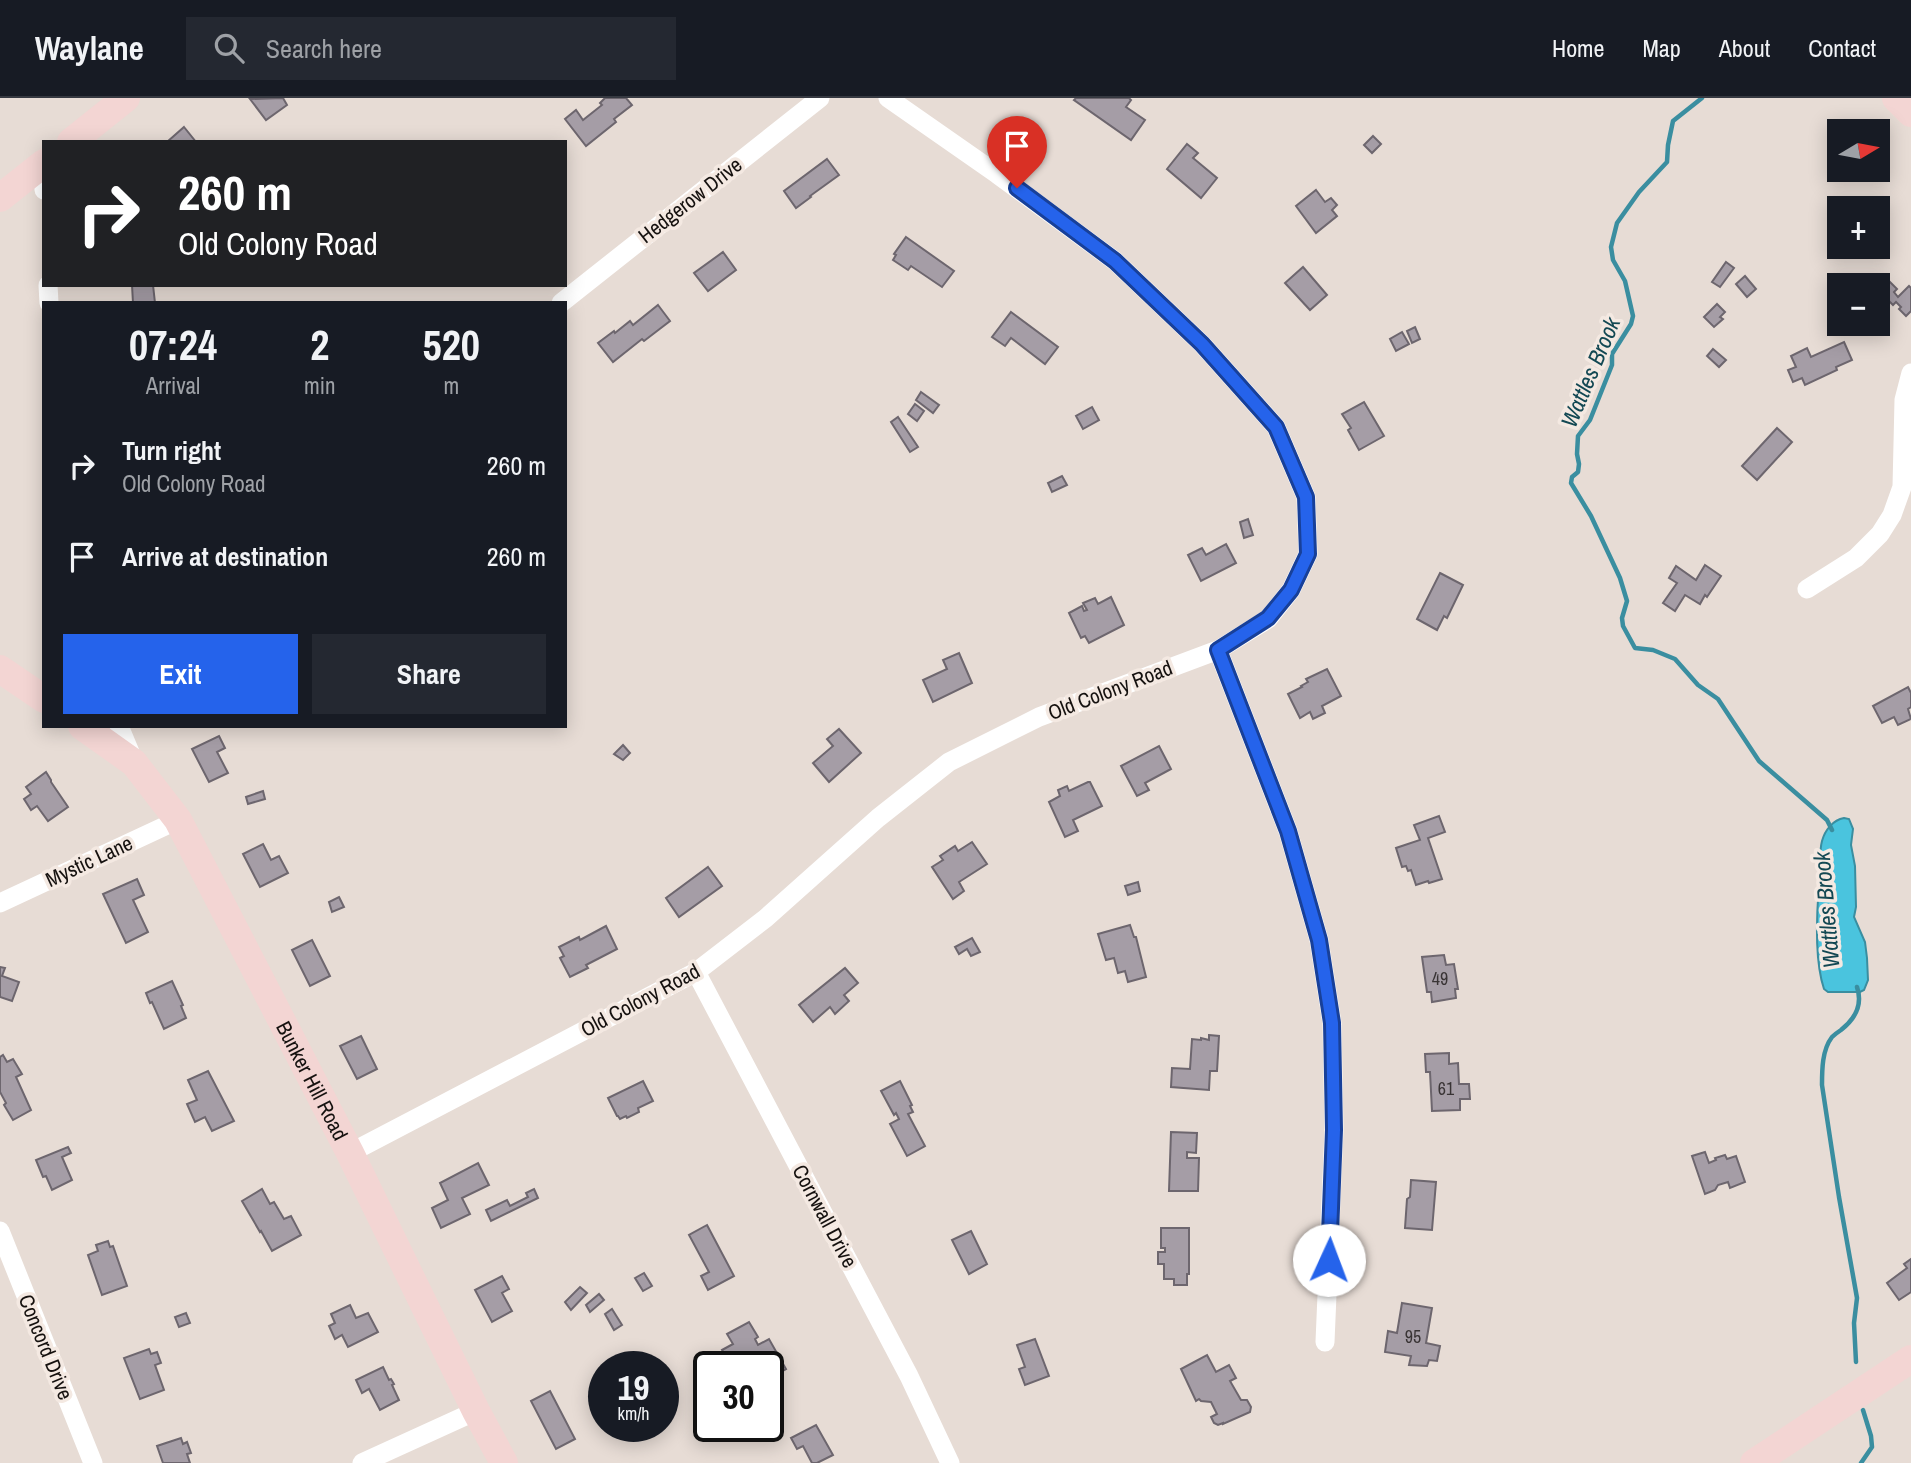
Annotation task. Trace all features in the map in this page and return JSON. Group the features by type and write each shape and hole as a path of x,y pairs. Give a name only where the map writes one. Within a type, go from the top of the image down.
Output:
{"street":[{"path":"74,140 126,98"},
{"name":"Hedgerow Drive","path":"564,301 820,98"},
{"name":"Old Colony Road","path":"350,1153 696,972 766,918 877,818 949,762 1039,717 1218,650 1268,618 1291,590 1308,554 1306,497 1276,427 1202,344 1115,261 888,98"},
{"path":"1896,98 1911,113"},
{"path":"0,198 42,173"},
{"path":"1807,589 1856,558 1880,534 1892,515 1902,487 1904,400 1911,373"},
{"path":"1218,650 1288,831 1319,940 1332,1023 1334,1130 1325,1342"},
{"path":"0,669 42,698"},
{"name":"Bunker Hill Road","path":"85,728 134,763 178,820 350,1153 504,1463"},
{"path":"120,728 134,763"},
{"name":"Mystic Lane","path":"0,903 178,820"},
{"name":"Cornwall Drive","path":"696,972 909,1376 950,1463"},
{"name":"Concord Drive","path":"0,1231 93,1463"},
{"path":"1754,1463 1910,1362"},
{"path":"362,1463 476,1411"}],"water":[{"path":"1844,818 1849,819 1853,829 1851,845 1855,866 1854,917 1865,942 1868,980 1864,990 1860,992 1828,992 1824,989 1821,977 1818,948 1821,849 1827,829"}],"building":[{"path":"283,98 287,105 266,120 250,99"},
{"path":"605,98 626,98 632,105 586,146 565,119 576,110 583,120 602,105 600,103"},
{"path":"1129,98 1131,100 1126,107 1145,120 1131,140 1074,100"},
{"path":"184,127 194,140 169,140"},
{"path":"1373,136 1381,144 1372,153 1364,145"},
{"path":"1187,144 1198,153 1193,158 1217,178 1201,198 1167,169"},
{"path":"827,159 839,175 796,208 784,191"},
{"path":"1316,190 1325,202 1331,198 1337,205 1332,210 1337,216 1316,233 1296,206"},
{"path":"906,237 954,271 942,287 911,266 908,270 893,260"},
{"path":"723,252 736,270 708,291 694,273"},
{"path":"1726,262 1734,268 1720,287 1712,282"},
{"path":"1303,267 1327,295 1310,310 1285,283"},
{"path":"1745,276 1756,289 1747,297 1736,284"},
{"path":"1890,282 1897,289 1894,292 1898,297 1909,286 1911,311 1906,316 1896,302 1893,305 1890,302"},
{"path":"132,287 153,287 155,301 133,301"},
{"path":"1717,304 1725,312 1720,317 1723,319 1714,327 1704,317"},
{"path":"658,305 670,321 613,362 598,343 630,321 633,325"},
{"path":"1011,312 1058,347 1045,364 1011,338 1005,346 992,337"},
{"path":"1415,327 1420,339 1412,343 1407,331"},
{"path":"1402,332 1409,344 1396,351 1390,339"},
{"path":"1844,342 1852,360 1805,385 1802,378 1793,382 1788,370 1796,367 1791,356 1807,348 1811,357"},
{"path":"1713,349 1726,360 1719,367 1707,356"},
{"path":"921,392 939,405 933,413 916,400"},
{"path":"1364,402 1384,436 1359,450 1348,430 1351,428 1342,414"},
{"path":"915,404 924,411 917,421 908,414"},
{"path":"1092,407 1099,420 1083,429 1076,416"},
{"path":"898,417 918,447 910,452 891,422"},
{"path":"1777,428 1792,442 1757,480 1742,466"},
{"path":"1062,476 1067,485 1052,492 1048,483"},
{"path":"1248,519 1253,535 1244,538 1240,522"},
{"path":"1226,544 1236,563 1201,581 1188,555 1202,548 1206,555"},
{"path":"1705,565 1721,576 1700,604 1685,595 1675,611 1663,603 1677,583 1669,578 1676,566 1696,580"},
{"path":"1440,573 1463,585 1447,618 1444,616 1437,630 1417,619"},
{"path":"1111,597 1124,625 1089,643 1085,636 1081,638 1069,613 1082,606 1084,611 1087,610 1083,603 1095,598 1098,604"},
{"path":"959,653 972,683 933,702 923,680 947,669 943,660"},
{"path":"1327,669 1341,696 1322,706 1325,713 1313,719 1310,712 1300,718 1288,694 1308,682 1306,679"},
{"path":"1908,687 1911,693 1911,707 1908,709 1911,719 1898,725 1894,717 1882,723 1873,706"},
{"path":"839,729 861,753 829,782 813,763 833,746 827,739"},
{"path":"219,736 225,748 217,752 228,773 209,782 192,749"},
{"path":"623,745 630,753 623,760 614,754"},
{"path":"1159,746 1171,769 1145,783 1149,790 1137,796 1121,766"},
{"path":"46,772 68,807 48,821 37,806 31,810 24,799 31,794 26,787"},
{"path":"1088,782 1102,806 1073,820 1078,831 1065,837 1049,802 1060,796 1058,790 1067,786 1069,791"},
{"path":"263,791 265,799 248,804 246,797"},
{"path":"1439,816 1445,832 1428,838 1442,879 1416,885 1411,870 1408,871 1406,866 1402,867 1396,848 1420,840 1414,825"},
{"path":"972,842 987,864 959,882 964,891 953,899 932,867 943,860 940,856 955,846 958,851"},
{"path":"263,844 271,860 279,856 288,873 260,887 243,854"},
{"path":"708,867 722,886 679,917 666,898"},
{"path":"137,879 144,895 133,900 148,932 126,943 103,894"},
{"path":"1138,882 1140,891 1128,895 1125,886"},
{"path":"339,897 344,907 332,912 329,902"},
{"path":"1130,925 1136,937 1146,977 1128,982 1125,971 1118,973 1114,958 1106,960 1098,934"},
{"path":"606,926 617,949 586,965 588,968 570,977 560,958 564,956 559,947 579,937 580,940"},
{"path":"972,938 980,952 971,956 967,949 959,954 955,947"},
{"path":"312,940 330,976 310,986 292,950"},
{"path":"1444,955 1446,965 1454,964 1458,989 1455,989 1456,998 1432,1002 1431,992 1427,992 1422,957"},
{"path":"0,967 5,968 2,976 19,982 12,1001 0,997"},
{"path":"845,968 858,983 844,995 849,1001 835,1014 830,1007 813,1022 799,1005"},
{"path":"172,981 186,1018 164,1029 146,993"},
{"path":"1209,1035 1219,1036 1217,1071 1210,1071 1209,1090 1171,1087 1172,1068 1190,1069 1192,1039 1209,1040"},
{"path":"361,1036 377,1069 357,1079 340,1046"},
{"path":"1449,1053 1449,1064 1458,1063 1459,1084 1469,1084 1470,1099 1460,1099 1460,1110 1432,1111 1430,1072 1426,1072 1425,1054"},
{"path":"3,1055 7,1062 13,1059 22,1074 16,1077 31,1110 13,1120 0,1092 0,1057"},
{"path":"208,1071 234,1121 212,1131 205,1117 195,1122 187,1104 197,1100 188,1080"},
{"path":"643,1081 653,1101 638,1108 639,1112 620,1119 608,1098"},
{"path":"900,1081 912,1105 910,1106 913,1112 908,1114 925,1146 907,1156 890,1124 899,1119 881,1091"},
{"path":"1171,1132 1197,1133 1196,1153 1187,1152 1187,1158 1199,1158 1198,1191 1169,1191"},
{"path":"68,1147 71,1153 62,1157 72,1180 52,1190 36,1160"},
{"path":"1705,1152 1709,1163 1725,1155 1727,1159 1736,1156 1745,1182 1730,1188 1728,1182 1718,1185 1715,1190 1705,1194 1692,1156"},
{"path":"478,1163 489,1185 462,1198 470,1214 441,1228 432,1208 448,1200 440,1183"},
{"path":"1411,1180 1436,1182 1432,1230 1405,1228"},
{"path":"262,1189 270,1204 274,1202 284,1219 291,1216 301,1235 272,1251 242,1201"},
{"path":"534,1189 538,1198 491,1221 486,1210 507,1200 510,1206 528,1197 526,1193"},
{"path":"707,1225 734,1276 708,1290 701,1276 709,1272 689,1235"},
{"path":"1161,1228 1189,1228 1187,1285 1174,1285 1174,1279 1164,1279 1164,1264 1158,1264 1158,1252 1165,1252 1165,1248 1161,1248"},
{"path":"971,1231 987,1264 969,1274 952,1240"},
{"path":"108,1241 110,1247 113,1246 127,1286 102,1295 88,1255 98,1251 96,1245"},
{"path":"1911,1259 1911,1292 1899,1300 1887,1283 1907,1268 1904,1264"},
{"path":"644,1273 652,1286 643,1291 635,1278"},
{"path":"502,1276 509,1289 502,1293 512,1311 492,1322 475,1290"},
{"path":"580,1287 587,1293 571,1310 565,1302"},
{"path":"599,1294 604,1300 590,1312 586,1305"},
{"path":"1402,1303 1432,1308 1426,1343 1440,1346 1437,1361 1429,1360 1427,1366 1409,1365 1411,1356 1385,1352 1388,1331 1397,1333"},
{"path":"350,1305 356,1318 368,1313 378,1332 348,1347 342,1335 335,1339 329,1326 335,1323 331,1314"},
{"path":"612,1309 622,1325 614,1330 605,1314"},
{"path":"186,1313 190,1323 179,1327 175,1317"},
{"path":"749,1322 758,1337 755,1339 758,1345 769,1339 776,1351 723,1351 733,1344 727,1334"},
{"path":"1035,1339 1049,1376 1025,1385 1019,1369 1025,1367 1017,1345"},
{"path":"149,1349 151,1354 157,1352 161,1363 155,1365 164,1390 140,1399 124,1358"},
{"path":"1207,1355 1216,1372 1229,1365 1236,1378 1230,1381 1241,1400 1247,1400 1251,1407 1250,1412 1218,1425 1211,1417 1217,1414 1211,1402 1199,1399 1196,1401 1181,1369"},
{"path":"383,1367 394,1384 392,1385 399,1400 380,1410 369,1389 362,1393 356,1380"},
{"path":"550,1391 575,1439 556,1449 531,1401"},
{"path":"816,1425 833,1455 812,1463 803,1446 797,1449 791,1438"},
{"path":"181,1438 183,1444 187,1442 191,1453 187,1454 190,1463 163,1463 157,1446"}],"waterway":[{"name":"Wattles Brook","path":"1702,98 1673,121 1667,162 1639,192 1617,223 1611,247 1613,260 1625,281 1633,316 1631,324 1612,354 1612,365 1590,420 1578,436 1578,472 1572,477 1571,483 1591,516 1620,578 1627,601 1622,618 1623,626 1635,648 1653,650 1675,659 1698,685 1718,699 1759,761 1827,820 1832,830"},
{"name":"Wattles Brook","path":"1856,1362 1854,1323 1857,1298 1822,1085 1826,1048 1832,1037 1854,1016 1859,1000 1857,987"},
{"name":"Wattles Brook","path":"1861,1463 1872,1447 1863,1410"}],"route":[{"path":"1017,188 1115,261 1202,344 1276,427 1306,497 1308,554 1291,590 1268,618 1218,650 1288,831 1319,940 1332,1023 1334,1130 1329,1260"}]}
